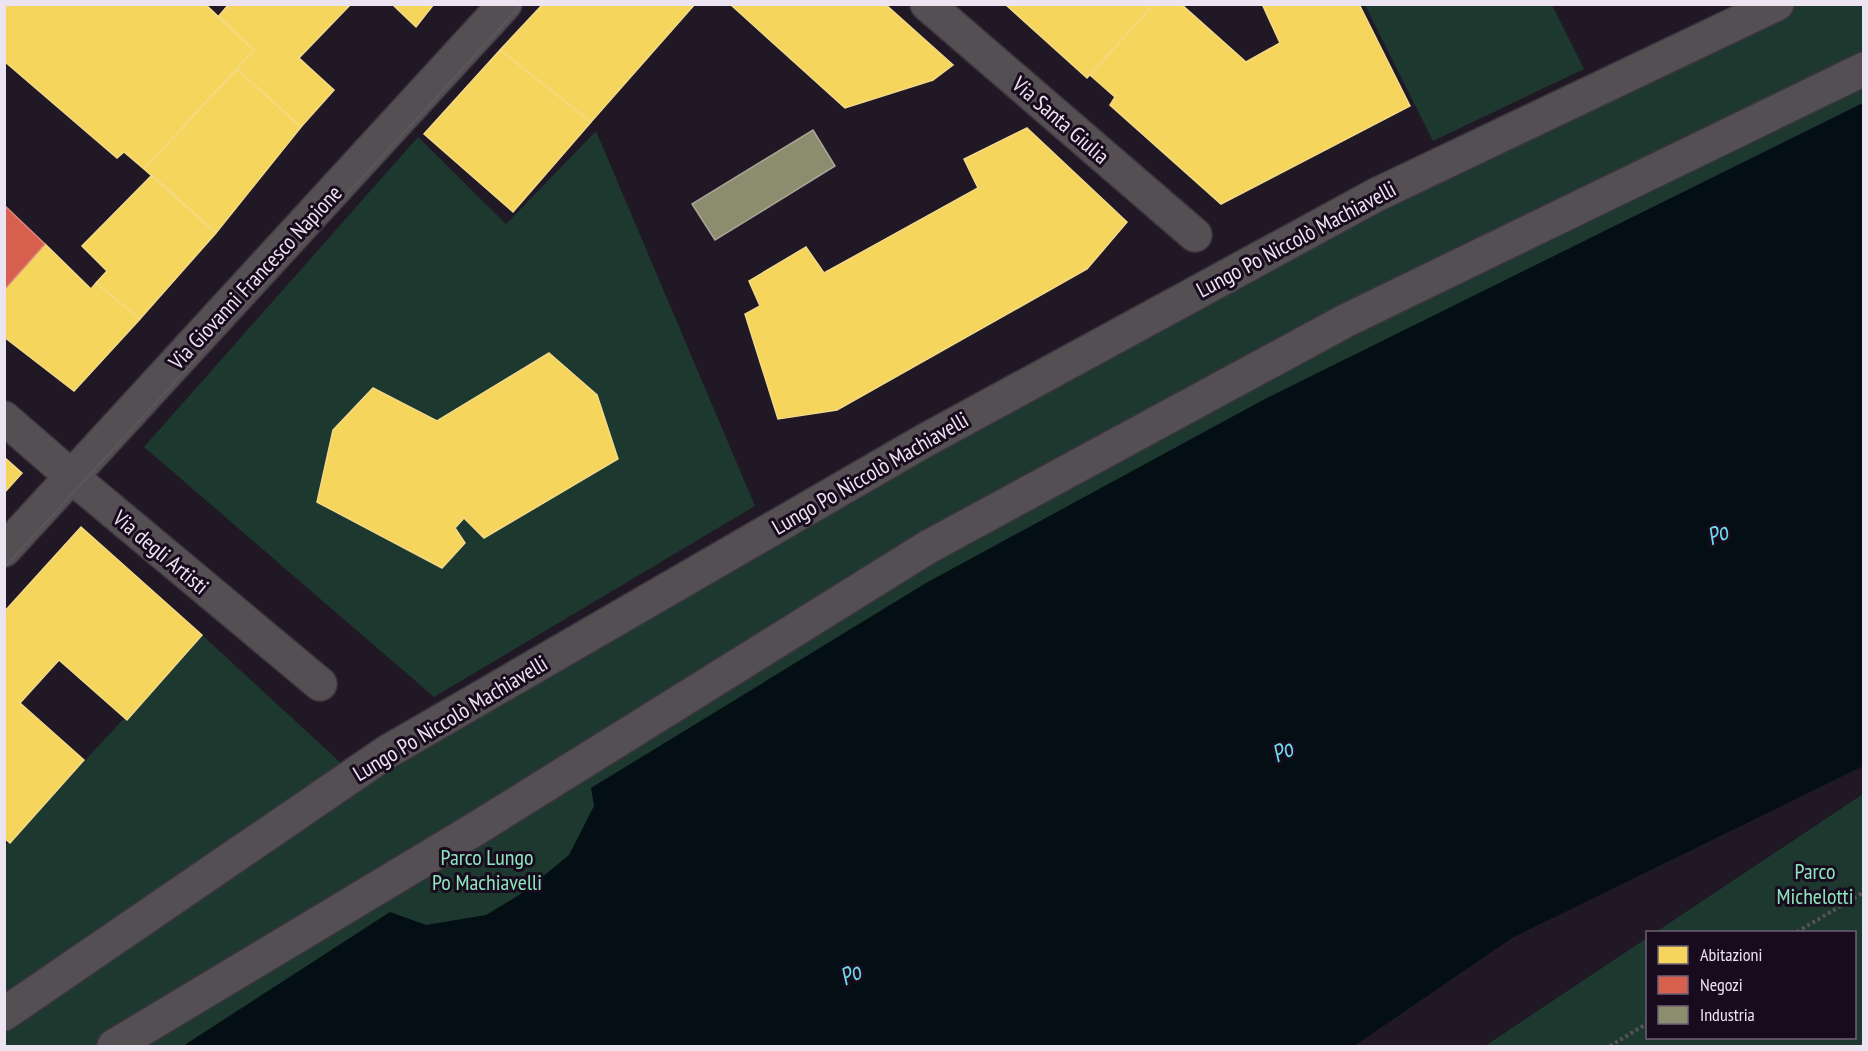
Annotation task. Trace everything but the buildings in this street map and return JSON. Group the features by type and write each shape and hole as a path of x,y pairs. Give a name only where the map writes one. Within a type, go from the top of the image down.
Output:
{"street":[{"name":"Via Giovanni Francesco Napione","path":"4,550 505,4"},
{"name":"Via Santa Giulia","path":"927,4 1195,235"},
{"name":"Lungo Po Niccolò Machiavelli","path":"4,1014 387,752 924,441 1376,195 1777,4"},
{"path":"114,1047 477,828 928,547 1345,321 1863,69"},
{"name":"Via degli Artisti","path":"4,418 320,684"}],"path":[{"path":"1800,931 1863,892"},
{"path":"1610,1047 1646,1024"}],"green space":[{"path":"1365,5 1552,5 1584,69 1433,141"},
{"name":"Parco Lungo Po Machiavelli","path":"1777,5 1863,5 1863,176 298,1046 4,1046 5,846 202,635 354,775 924,441"},
{"path":"596,131 755,506 434,697 144,447 418,137 506,224"},
{"name":"Parco Michelotti","path":"1863,794 1863,1046 1485,1046 1646,939 1646,1039 1856,1039 1856,931 1658,931"}],"water":[{"name":"Po","path":"1863,103 1863,766 1512,938 1354,1046 183,1046 390,912 426,925 486,915 524,892 569,855 594,806 591,788 926,583 1263,400"}],"tram line":[{"path":"4,568 522,4"}]}
